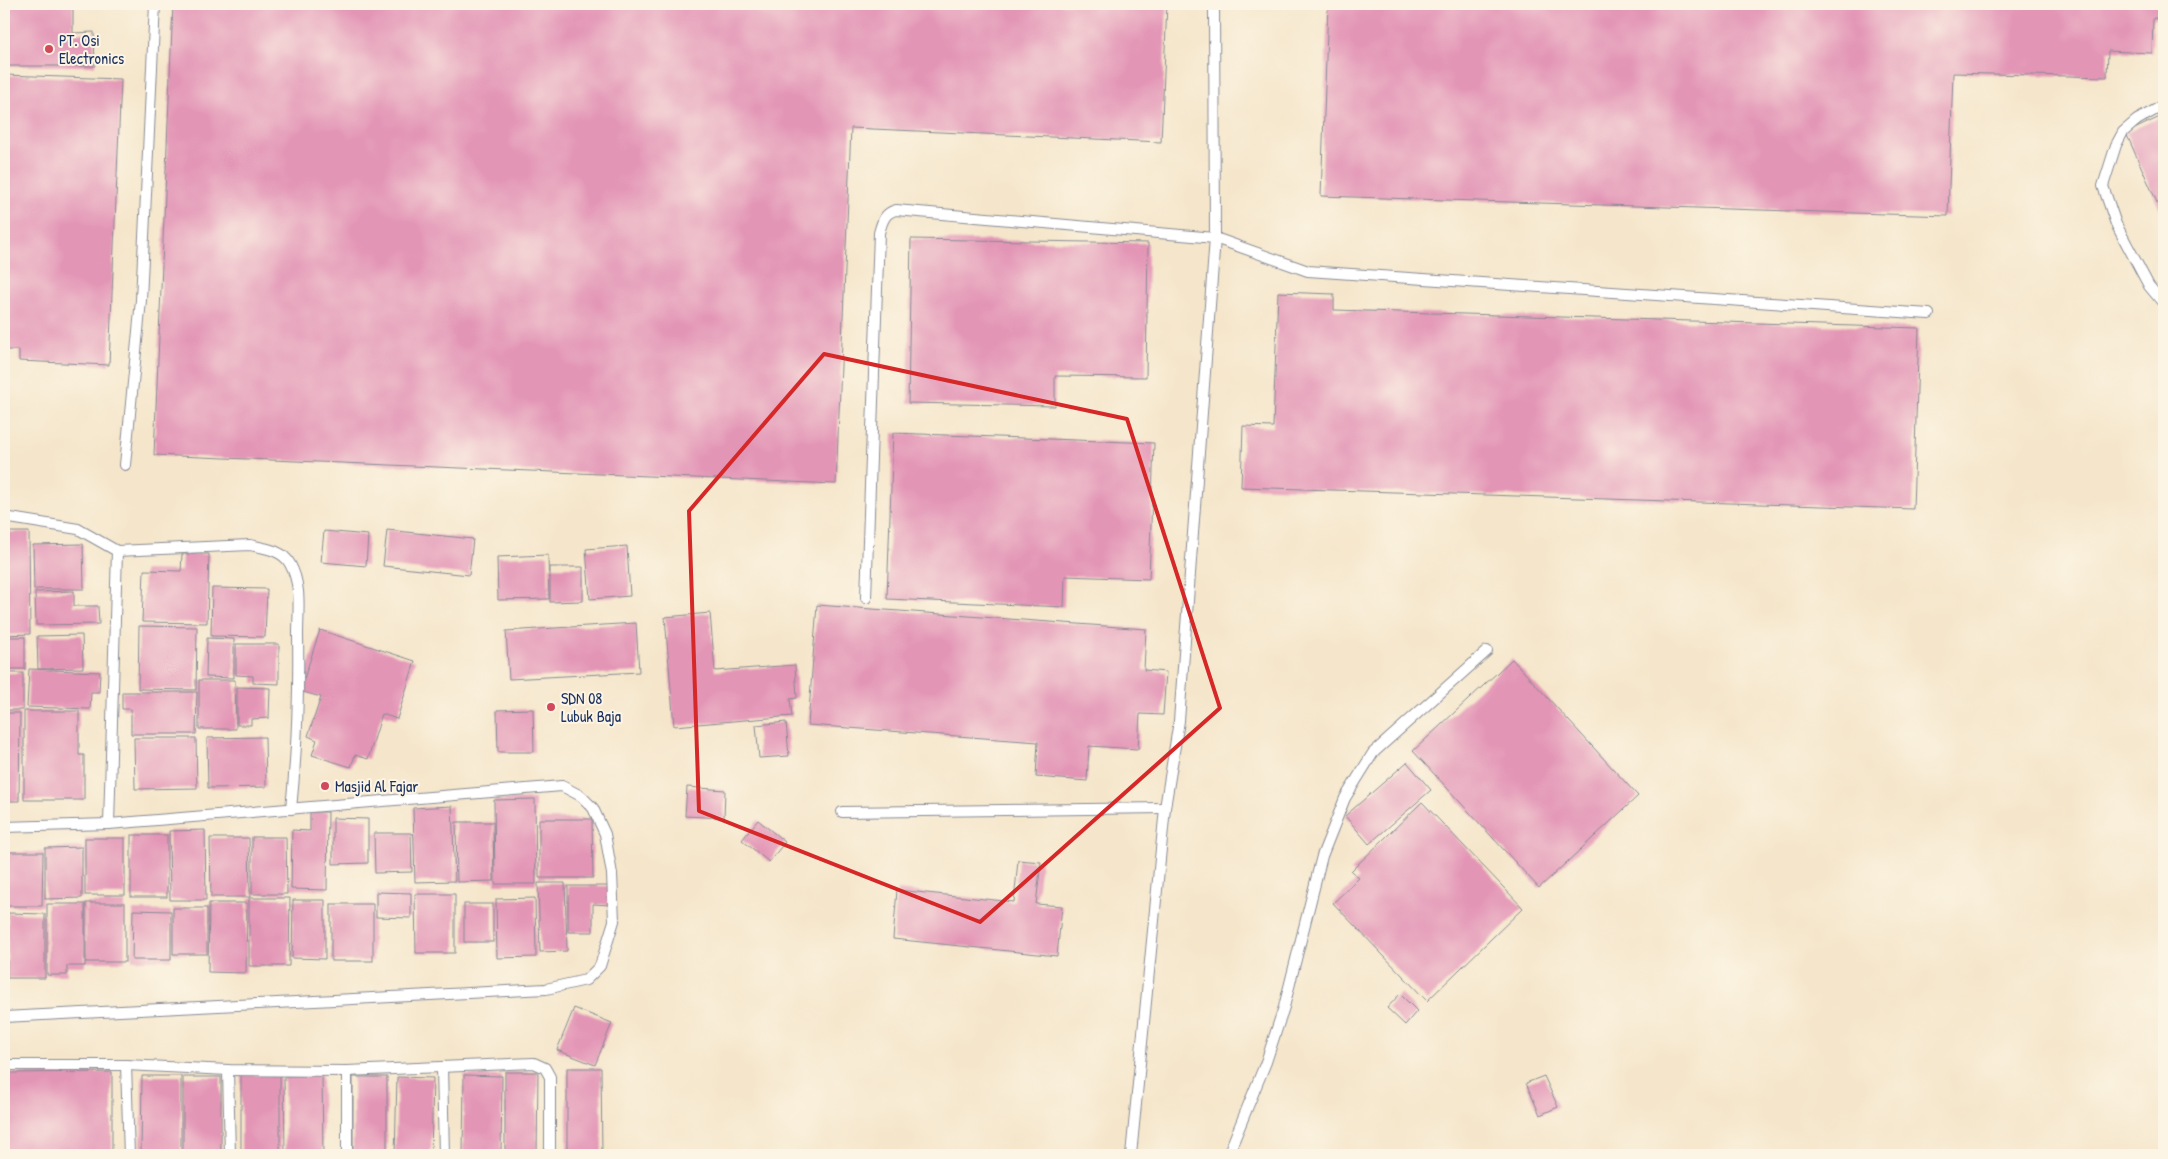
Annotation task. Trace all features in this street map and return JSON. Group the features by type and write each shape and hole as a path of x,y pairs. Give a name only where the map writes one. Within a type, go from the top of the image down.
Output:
{"lane":[{"path":"125,465 141,300 155,4"},
{"path":"1131,1155 1165,808 1179,721 1215,238 1214,4"},
{"path":"2164,105 2137,120 2123,132 2116,145 2103,186 2120,232 2149,286 2164,304"},
{"path":"866,598 879,233 883,219 889,211 906,209 1215,238 1308,271 1929,314"},
{"path":"4,518 78,529 117,552 250,545 272,549 289,562 298,582 299,680 296,764 290,809"},
{"path":"109,824 117,552"},
{"path":"1228,1155 1266,1062 1284,1007 1322,856 1345,798 1373,753 1486,651"},
{"path":"4,827 109,824 562,786 582,796 593,808 605,834 612,874 614,921 600,966 586,980 546,989 4,1017"},
{"path":"842,812 1165,808"},
{"path":"4,1065 126,1065 228,1070 347,1070 534,1063 545,1068 551,1083 550,1155"},
{"path":"126,1065 129,1155"},
{"path":"442,1067 444,1155"},
{"path":"228,1070 230,1155"},
{"path":"346,1155 347,1070"}],"highlighted area":[{"path":"824,354 1127,419 1220,708 980,922 699,811 689,511"}],"building":[{"name":"PT. Osi Electronics","path":"4,4 73,4 73,33 94,32 95,66 4,66"},
{"path":"173,4 1167,4 1161,142 851,128 836,484 154,455"},
{"path":"1328,4 2164,4 2164,19 2153,18 2152,53 2108,51 2107,77 1953,73 1948,216 1321,196"},
{"path":"4,75 121,79 109,365 19,361 19,350 4,350"},
{"path":"2164,115 2164,218 2126,133"},
{"path":"911,239 1148,243 1146,377 1055,376 1055,406 908,403"},
{"path":"1278,292 1334,294 1334,310 1919,328 1913,509 1241,487 1243,426 1273,427"},
{"path":"893,433 1154,443 1149,579 1065,576 1064,607 887,599"},
{"path":"387,530 473,539 469,575 383,566"},
{"path":"324,531 368,535 366,566 321,562"},
{"path":"4,532 29,532 30,634 4,635"},
{"path":"83,544 84,589 34,589 33,545"},
{"path":"627,546 630,596 590,599 586,549"},
{"path":"182,554 209,554 207,623 142,622 144,570 181,571"},
{"path":"548,555 549,599 498,600 497,557"},
{"path":"550,567 583,567 583,601 550,602"},
{"path":"212,588 267,589 265,637 211,636"},
{"path":"74,591 74,606 98,606 99,624 36,625 35,592"},
{"path":"817,605 1146,629 1144,670 1166,672 1163,715 1140,714 1138,749 1089,746 1087,781 1036,777 1038,742 808,725"},
{"path":"710,613 715,671 795,665 797,698 790,699 792,716 674,726 665,617"},
{"path":"636,623 639,672 509,679 506,631"},
{"path":"139,626 197,627 196,690 138,689"},
{"path":"320,630 415,661 397,719 382,714 368,759 355,755 351,767 312,755 317,740 308,736 321,697 300,691"},
{"path":"82,635 83,668 38,669 37,636"},
{"path":"4,637 25,637 25,669 4,669"},
{"path":"207,638 234,639 234,678 206,677"},
{"path":"236,644 279,644 279,684 253,683 253,676 236,675"},
{"path":"1512,659 1638,796 1539,888 1413,751"},
{"path":"29,669 100,672 99,692 91,692 90,709 27,707"},
{"path":"4,673 23,673 23,710 4,710"},
{"path":"199,680 235,680 236,729 199,729"},
{"path":"237,687 270,688 269,718 251,719 251,725 237,725"},
{"path":"122,692 197,692 196,734 131,734 131,709 122,709"},
{"path":"533,709 534,752 498,752 497,710"},
{"path":"24,711 79,711 79,755 84,755 84,800 24,800"},
{"path":"4,713 20,713 19,801 4,801"},
{"path":"786,722 789,756 759,758 756,725"},
{"path":"265,737 266,787 208,788 207,738"},
{"path":"134,738 196,738 197,788 135,789"},
{"path":"1407,762 1431,790 1369,844 1345,816"},
{"path":"687,787 725,790 724,818 685,816"},
{"path":"535,799 536,884 495,884 494,800"},
{"path":"1422,802 1523,908 1427,1001 1333,903 1359,878 1351,871"},
{"path":"452,806 455,881 415,882 413,808"},
{"path":"310,812 328,812 327,890 291,889 292,830 310,831"},
{"path":"333,818 368,819 368,863 333,864"},
{"path":"539,819 592,819 593,878 539,878"},
{"path":"758,820 785,842 769,862 742,840"},
{"path":"456,822 493,822 494,881 457,882"},
{"path":"205,830 206,900 170,900 169,831"},
{"path":"374,833 411,833 412,872 375,873"},
{"path":"131,835 167,835 167,897 131,897"},
{"path":"252,837 286,837 287,894 252,894"},
{"path":"85,838 125,838 125,895 85,895"},
{"path":"210,838 249,838 250,897 211,897"},
{"path":"82,847 82,898 45,899 45,848"},
{"path":"4,852 43,852 42,906 4,906"},
{"path":"1018,860 1041,862 1036,904 1062,906 1057,956 893,939 897,890 1014,902"},
{"path":"538,883 565,883 567,951 540,952"},
{"path":"568,886 611,886 610,905 593,904 593,932 568,932"},
{"path":"376,892 411,893 411,918 376,917"},
{"path":"415,894 455,894 455,953 416,953"},
{"path":"249,898 290,898 289,966 249,966"},
{"path":"535,898 536,957 497,958 496,899"},
{"path":"293,900 325,900 325,959 292,958"},
{"path":"86,903 125,903 125,962 86,962"},
{"path":"209,903 247,903 246,973 208,972"},
{"path":"47,904 85,904 85,966 67,966 67,975 47,975"},
{"path":"331,904 373,904 373,961 331,961"},
{"path":"464,904 493,904 493,942 464,942"},
{"path":"173,908 207,908 207,954 173,954"},
{"path":"133,910 171,911 171,960 132,960"},
{"path":"8,913 45,914 45,978 7,978"},
{"path":"5,940 6,984 4,984"},
{"path":"1400,994 1417,1011 1405,1025 1387,1008"},
{"path":"574,1008 612,1023 595,1065 557,1050"},
{"path":"567,1068 601,1068 602,1155 567,1155"},
{"path":"112,1072 112,1155 4,1155 4,1073"},
{"path":"505,1072 538,1072 537,1155 505,1155"},
{"path":"241,1075 280,1075 280,1155 241,1155"},
{"path":"322,1075 323,1155 285,1155 284,1076"},
{"path":"464,1075 502,1076 501,1155 463,1155"},
{"path":"142,1076 181,1076 181,1155 141,1155"},
{"path":"1544,1076 1558,1107 1540,1115 1526,1083"},
{"path":"183,1077 221,1077 221,1155 183,1155"},
{"path":"353,1077 387,1077 387,1155 353,1155"},
{"path":"397,1077 433,1078 431,1155 395,1155"}],"place":[{"name":"PT. Osi Electronics","path":"49,49"},
{"name":"SDN 08 Lubuk Baja","path":"551,707"},
{"name":"Masjid Al Fajar","path":"325,786"}]}
